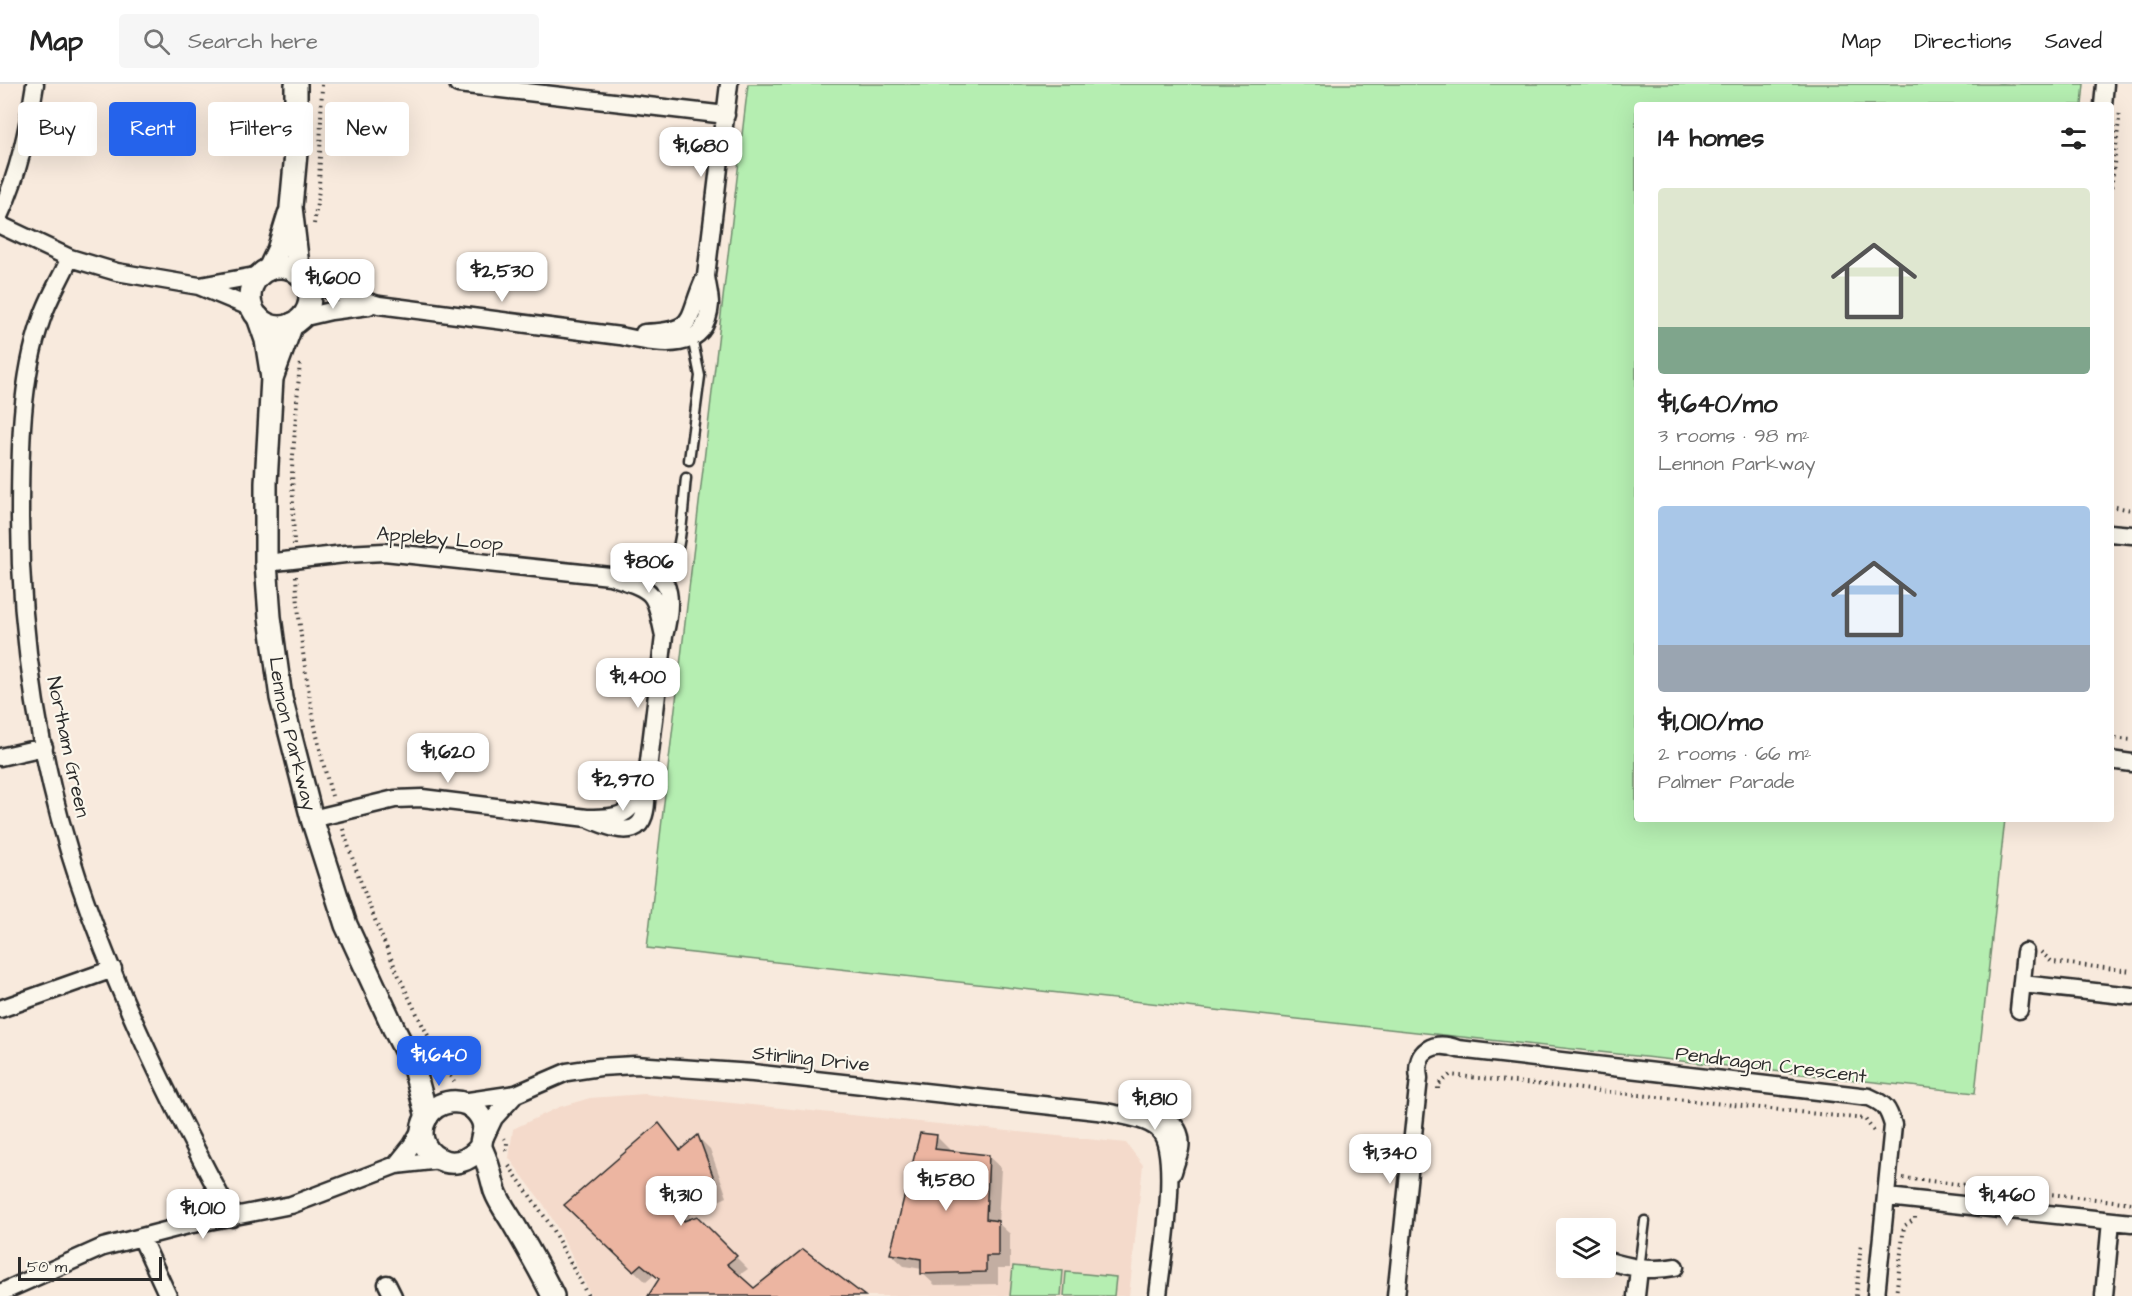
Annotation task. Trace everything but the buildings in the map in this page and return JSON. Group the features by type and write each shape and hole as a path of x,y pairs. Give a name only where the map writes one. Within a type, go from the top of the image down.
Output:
{"street":[{"path":"0,214 17,171 29,125 34,84"},
{"path":"255,312 251,290 278,250 291,207 296,153 296,84"},
{"path":"458,84 726,115"},
{"path":"620,336 674,330 688,322 693,314 706,276 729,84"},
{"path":"2103,102 2105,84"},
{"path":"291,207 300,275 306,284 309,302 297,321"},
{"path":"0,225 70,258 117,272 199,286 255,312 274,326 332,311 379,305"},
{"name":"Northam Green","path":"70,258 46,306 36,336 28,381 23,436 20,502 23,589 33,690 44,747 78,880 112,969 170,1098 232,1218"},
{"path":"199,286 284,267 334,292 379,305 620,336 649,342 672,343 684,342 692,338 701,331 707,320 710,303 706,276"},
{"name":"Lennon Parkway","path":"255,312 266,340 272,378 266,483 266,563 270,617 281,698 312,819 346,925 389,1020 414,1068 425,1121 423,1132 428,1148 445,1161 470,1172 496,1194"},
{"name":"Lennon Parkway","path":"272,378 297,321"},
{"path":"2114,533 2132,535"},
{"name":"Appleby Loop","path":"266,563 384,552 610,576 645,572 658,576 658,588"},
{"path":"587,818 624,830 637,827 644,820 648,807 646,786 670,604 658,588"},
{"path":"0,757 44,747"},
{"path":"2114,761 2132,763"},
{"path":"312,819 395,798 422,798 587,818 609,818 626,813 646,786"},
{"path":"2019,1010 2030,950"},
{"path":"0,1009 112,969"},
{"path":"2022,984 2132,996"},
{"name":"Pendragon Crescent","path":"1396,1296 1419,1078 1427,1065 1436,1058 1458,1049 1869,1097 1883,1103 1893,1125 1876,1296"},
{"name":"Stirling Drive","path":"459,1102 516,1094 567,1072 611,1067 666,1066 753,1073 1106,1112 1141,1120 1157,1128 1164,1137 1170,1181 1158,1296"},
{"name":"Lennon Parkway","path":"414,1068 438,1089 478,1113 484,1131 482,1143 496,1194 553,1296"},
{"name":"Stirling Drive","path":"482,1143 494,1118 516,1094"},
{"path":"396,1165 412,1145 425,1121 439,1105 459,1102"},
{"path":"0,1293 104,1247 188,1225 291,1205 396,1165 468,1159 482,1143"},
{"path":"1887,1197 2132,1223"},
{"path":"2104,1296 2111,1221"},
{"path":"141,1237 168,1296"},
{"path":"1616,1263 1639,1269 1657,1270 1674,1267"},
{"path":"1636,1296 1639,1269"}],"lane":[{"path":"688,322 700,376 689,460"},
{"path":"658,588 673,568 686,478"},
{"path":"626,813 637,827"},
{"path":"1639,1269 1645,1221"}],"path":[{"path":"314,225 319,190 322,84"},
{"path":"2114,162 2120,107"},
{"path":"301,357 292,469 294,560 303,648 326,776 360,882 406,993 453,1082 477,1089 484,1100"},
{"path":"2114,508 2132,510"},
{"path":"2114,738 2132,740"},
{"path":"2030,950 2052,962 2132,971"},
{"path":"1437,1097 1438,1085 1450,1075 1462,1076 1865,1119 1875,1131 1874,1142"},
{"path":"494,1118 507,1143 506,1160 549,1224 588,1296"},
{"path":"1889,1176 2132,1203"},
{"path":"1896,1296 1904,1226 1915,1219 1920,1180"}],"shaded area":[{"path":"644,1094 1126,1143 1143,1165 1129,1296 591,1296 544,1205 509,1158 513,1129 559,1107 590,1098"}],"green space":[{"path":"748,84 2084,84 2082,102 1634,102 1634,822 2005,822 1975,1093 647,948"},
{"path":"1013,1266 1063,1271 1061,1296 1010,1296"},
{"path":"1066,1272 1116,1277 1114,1296 1064,1296"}]}
